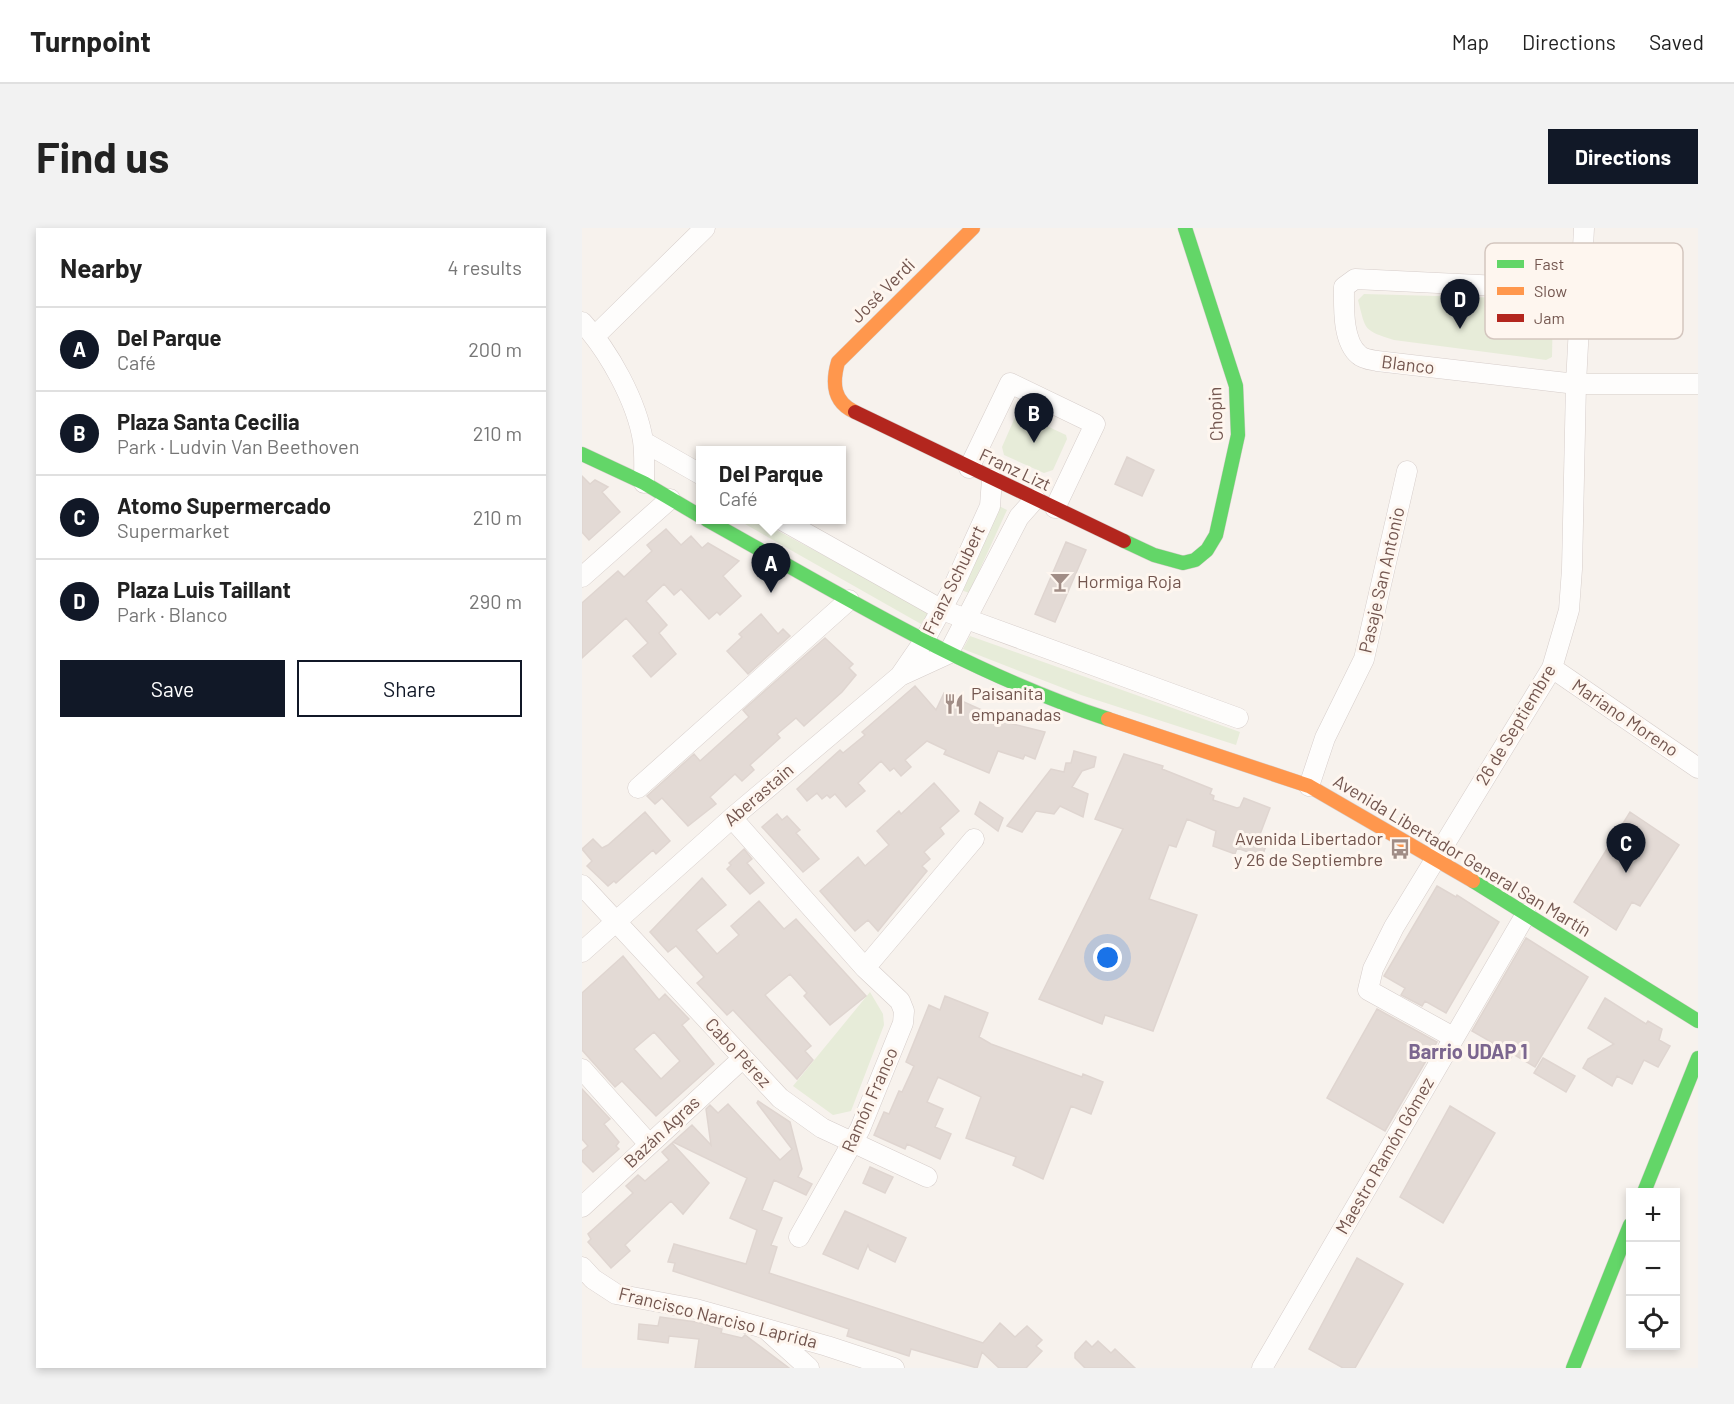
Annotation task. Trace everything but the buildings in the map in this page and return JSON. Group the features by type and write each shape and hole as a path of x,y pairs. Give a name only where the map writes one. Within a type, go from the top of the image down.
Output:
{"main road":[{"name":"José Verdi","path":"833,387 838,362 973,228"},
{"name":"Chopin","path":"1185,228 1236,386 1238,435 1216,535 1207,550 1196,560"},
{"name":"Franz Lizt","path":"833,387 837,399 849,409 992,479 1154,555 1183,563 1196,560"},
{"path":"582,454 644,483 696,514"},
{"name":"Avenida Libertador General San Martín","path":"716,524 948,654 1047,699 1310,786 1436,858 1698,1021"},
{"path":"1646,1188 1698,1058"},
{"path":"1573,1368 1626,1235"}],"street":[{"path":"644,483 644,442 634,405 589,329 705,228"},
{"name":"26 de Septiembre","path":"1583,243 1584,228"},
{"name":"Blanco","path":"1485,285 1355,279 1344,286 1344,306 1350,343 1360,356 1377,361 1576,384 1698,384"},
{"name":"26 de Septiembre","path":"1453,1037 1368,990 1373,969 1394,927 1552,668 1569,610 1578,339"},
{"path":"969,468 1010,383 1095,424 1055,508"},
{"path":"644,442 696,472"},
{"name":"Pasaje San Antonio","path":"1310,786 1325,738 1364,659 1407,471"},
{"name":"Franz Schubert","path":"900,676 942,610 990,506 992,479"},
{"path":"582,577 670,499"},
{"name":"Franz Schubert","path":"948,654 1019,517 1035,499"},
{"path":"791,524 942,610 1238,718"},
{"path":"638,788 849,600"},
{"name":"Aberastain","path":"582,952 732,818 900,676 948,654"},
{"name":"Mariano Moreno","path":"1552,668 1698,768"},
{"name":"Ramón Franco","path":"732,818 866,968 900,1001 904,1011 903,1023 853,1144 799,1237"},
{"path":"866,968 974,839"},
{"name":"Cabo Pérez","path":"582,885 780,1098 822,1128 927,1177"},
{"name":"Maestro Ramón Gómez","path":"1262,1368 1526,914"},
{"name":"Bazán Agras","path":"582,1207 743,1058"},
{"path":"582,1069 649,1144"},
{"name":"Francisco Narciso Laprida","path":"582,1267 593,1279 616,1294 696,1308 894,1368"},
{"path":"765,1328 809,1368"}],"green space":[{"path":"1364,294 1485,297 1485,339 1552,339 1552,357 1546,360 1394,340 1367,328 1358,300"},
{"path":"1021,414 1066,435 1067,439 1053,470 1044,473 1004,455 1002,447 1016,415"},
{"path":"997,505 1007,510 969,593 961,590"},
{"path":"745,524 765,524 929,612 921,624"},
{"path":"970,636 1240,732 1236,745 1081,695 963,649"},
{"path":"870,992 883,1014 884,1025 851,1111 833,1115 793,1086"}],"traffic: fast":[{"path":"1124,541 1154,555 1183,563 1195,560 1207,550 1216,535 1238,435 1236,386 1185,228"},
{"path":"582,454 644,483 696,514"},
{"path":"714,524 854,603 953,655 1055,700 1108,719"},
{"path":"1473,881 1698,1021"},
{"path":"1646,1188 1698,1058"},
{"path":"1573,1368 1626,1235"}],"traffic: slow":[{"path":"855,412 842,403 838,397 835,384 838,362 973,228"},
{"path":"1108,719 1309,786 1473,881"}],"traffic: jam":[{"path":"855,412 1124,541"}],"place":[{"name":"Plaza Luis Taillant","path":"1460,329"},
{"name":"Plaza Santa Cecilia","path":"1034,443"},
{"name":"Hormiga Roja","path":"1060,582"},
{"name":"Del Parque","path":"771,593"},
{"name":"Paisanita empanadas","path":"954,704"},
{"name":"Avenida Libertador y 26 de Septiembre","path":"1400,849"},
{"name":"Atomo Supermercado","path":"1626,873"}],"district":[{"name":"Barrio UDAP 1","path":"1468,1052"}]}
